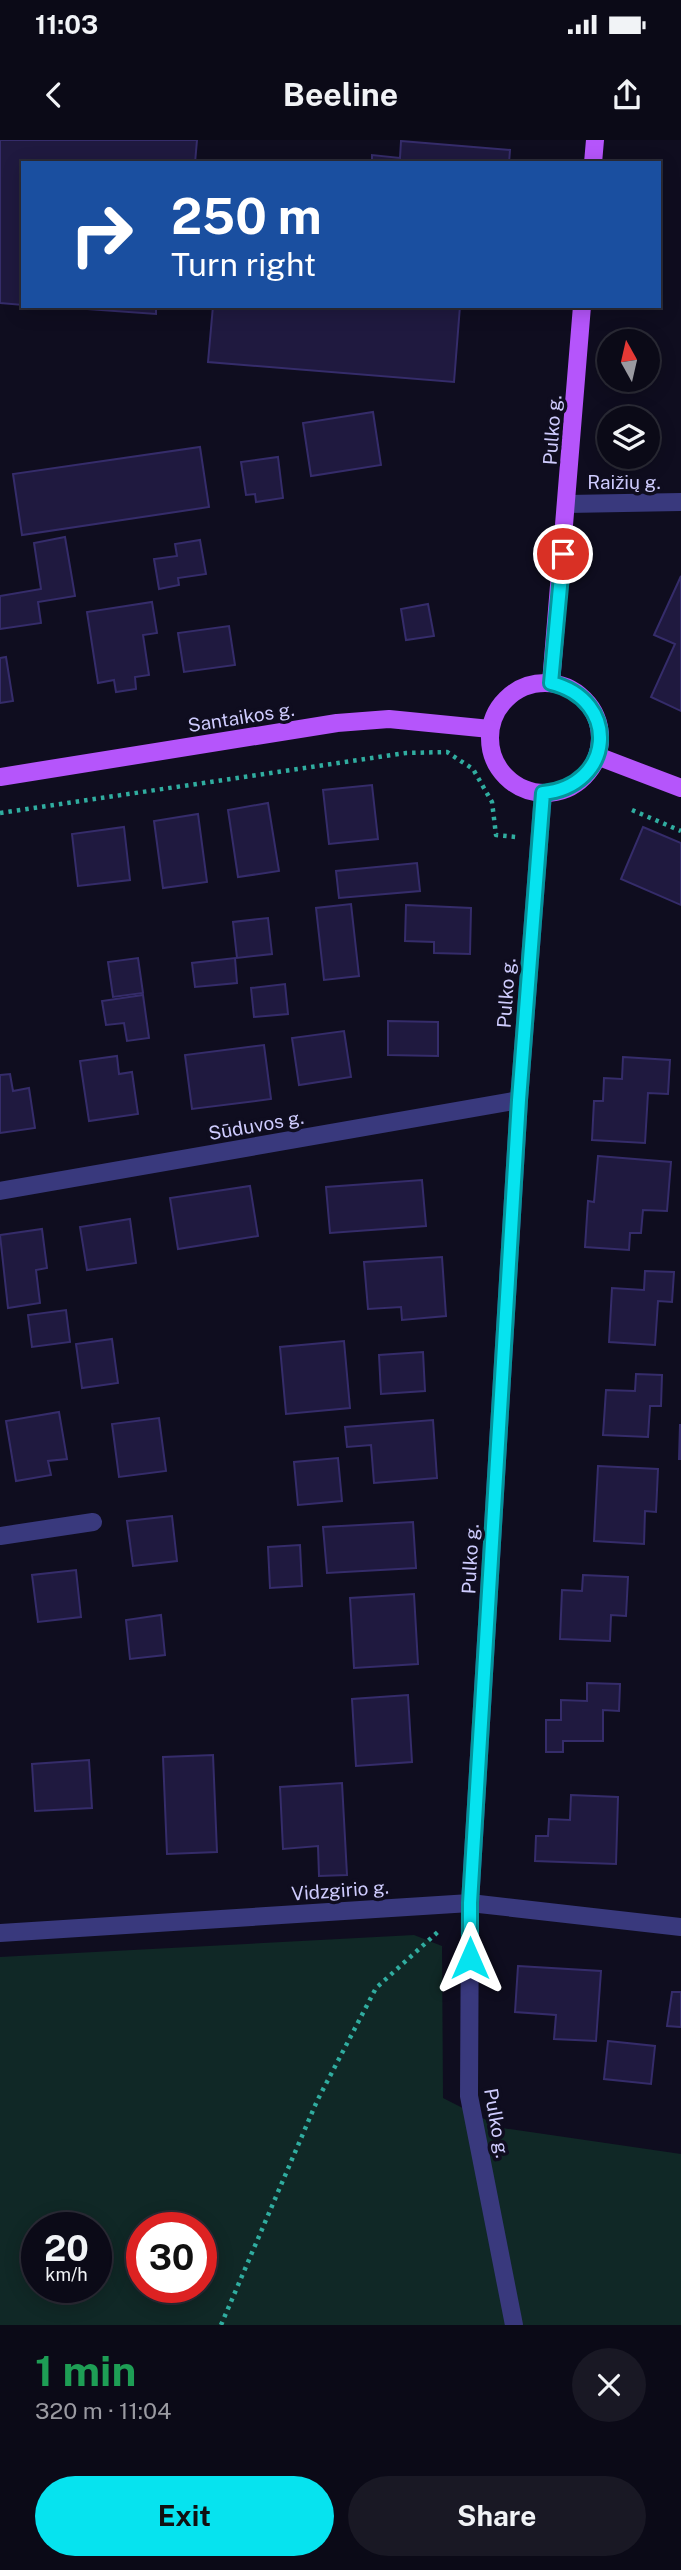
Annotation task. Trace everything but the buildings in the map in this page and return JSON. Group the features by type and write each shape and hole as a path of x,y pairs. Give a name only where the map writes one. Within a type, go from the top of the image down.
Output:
{"main road":[{"path":"593,161 595,140"},
{"name":"Pulko g.","path":"551,683 582,308"},
{"path":"551,683 577,693 595,714 600,741 597,755 582,779 557,792 543,793 520,787 502,773 492,752 490,729 495,713 512,694 534,684 551,683"},
{"name":"Santaikos g.","path":"0,777 337,723 389,719 490,729"},
{"path":"597,755 681,788"}],"street":[{"name":"Raižių g.","path":"567,504 681,502"},
{"name":"Pulko g.","path":"514,2325 469,2096 470,1903 519,1100 543,793"},
{"name":"Sūduvos g.","path":"0,1191 519,1100"},
{"path":"0,1536 93,1522"},
{"name":"Vidzgirio g.","path":"0,1933 470,1903 681,1927"}],"path":[{"path":"0,813 407,753 447,752 472,769 486,791 492,802 496,835 539,839"},
{"path":"632,810 681,831"},
{"path":"221,2325 317,2101 376,1988 470,1903"}],"green space":[{"path":"414,1935 442,1946 443,2098 502,2128 681,2154 681,2325 0,2325 0,1957"}],"route":[{"path":"470,1958 470,1903 519,1100 543,793 557,792 582,779 591,768 600,741 600,727 587,702 565,686 551,683 563,554"}]}
